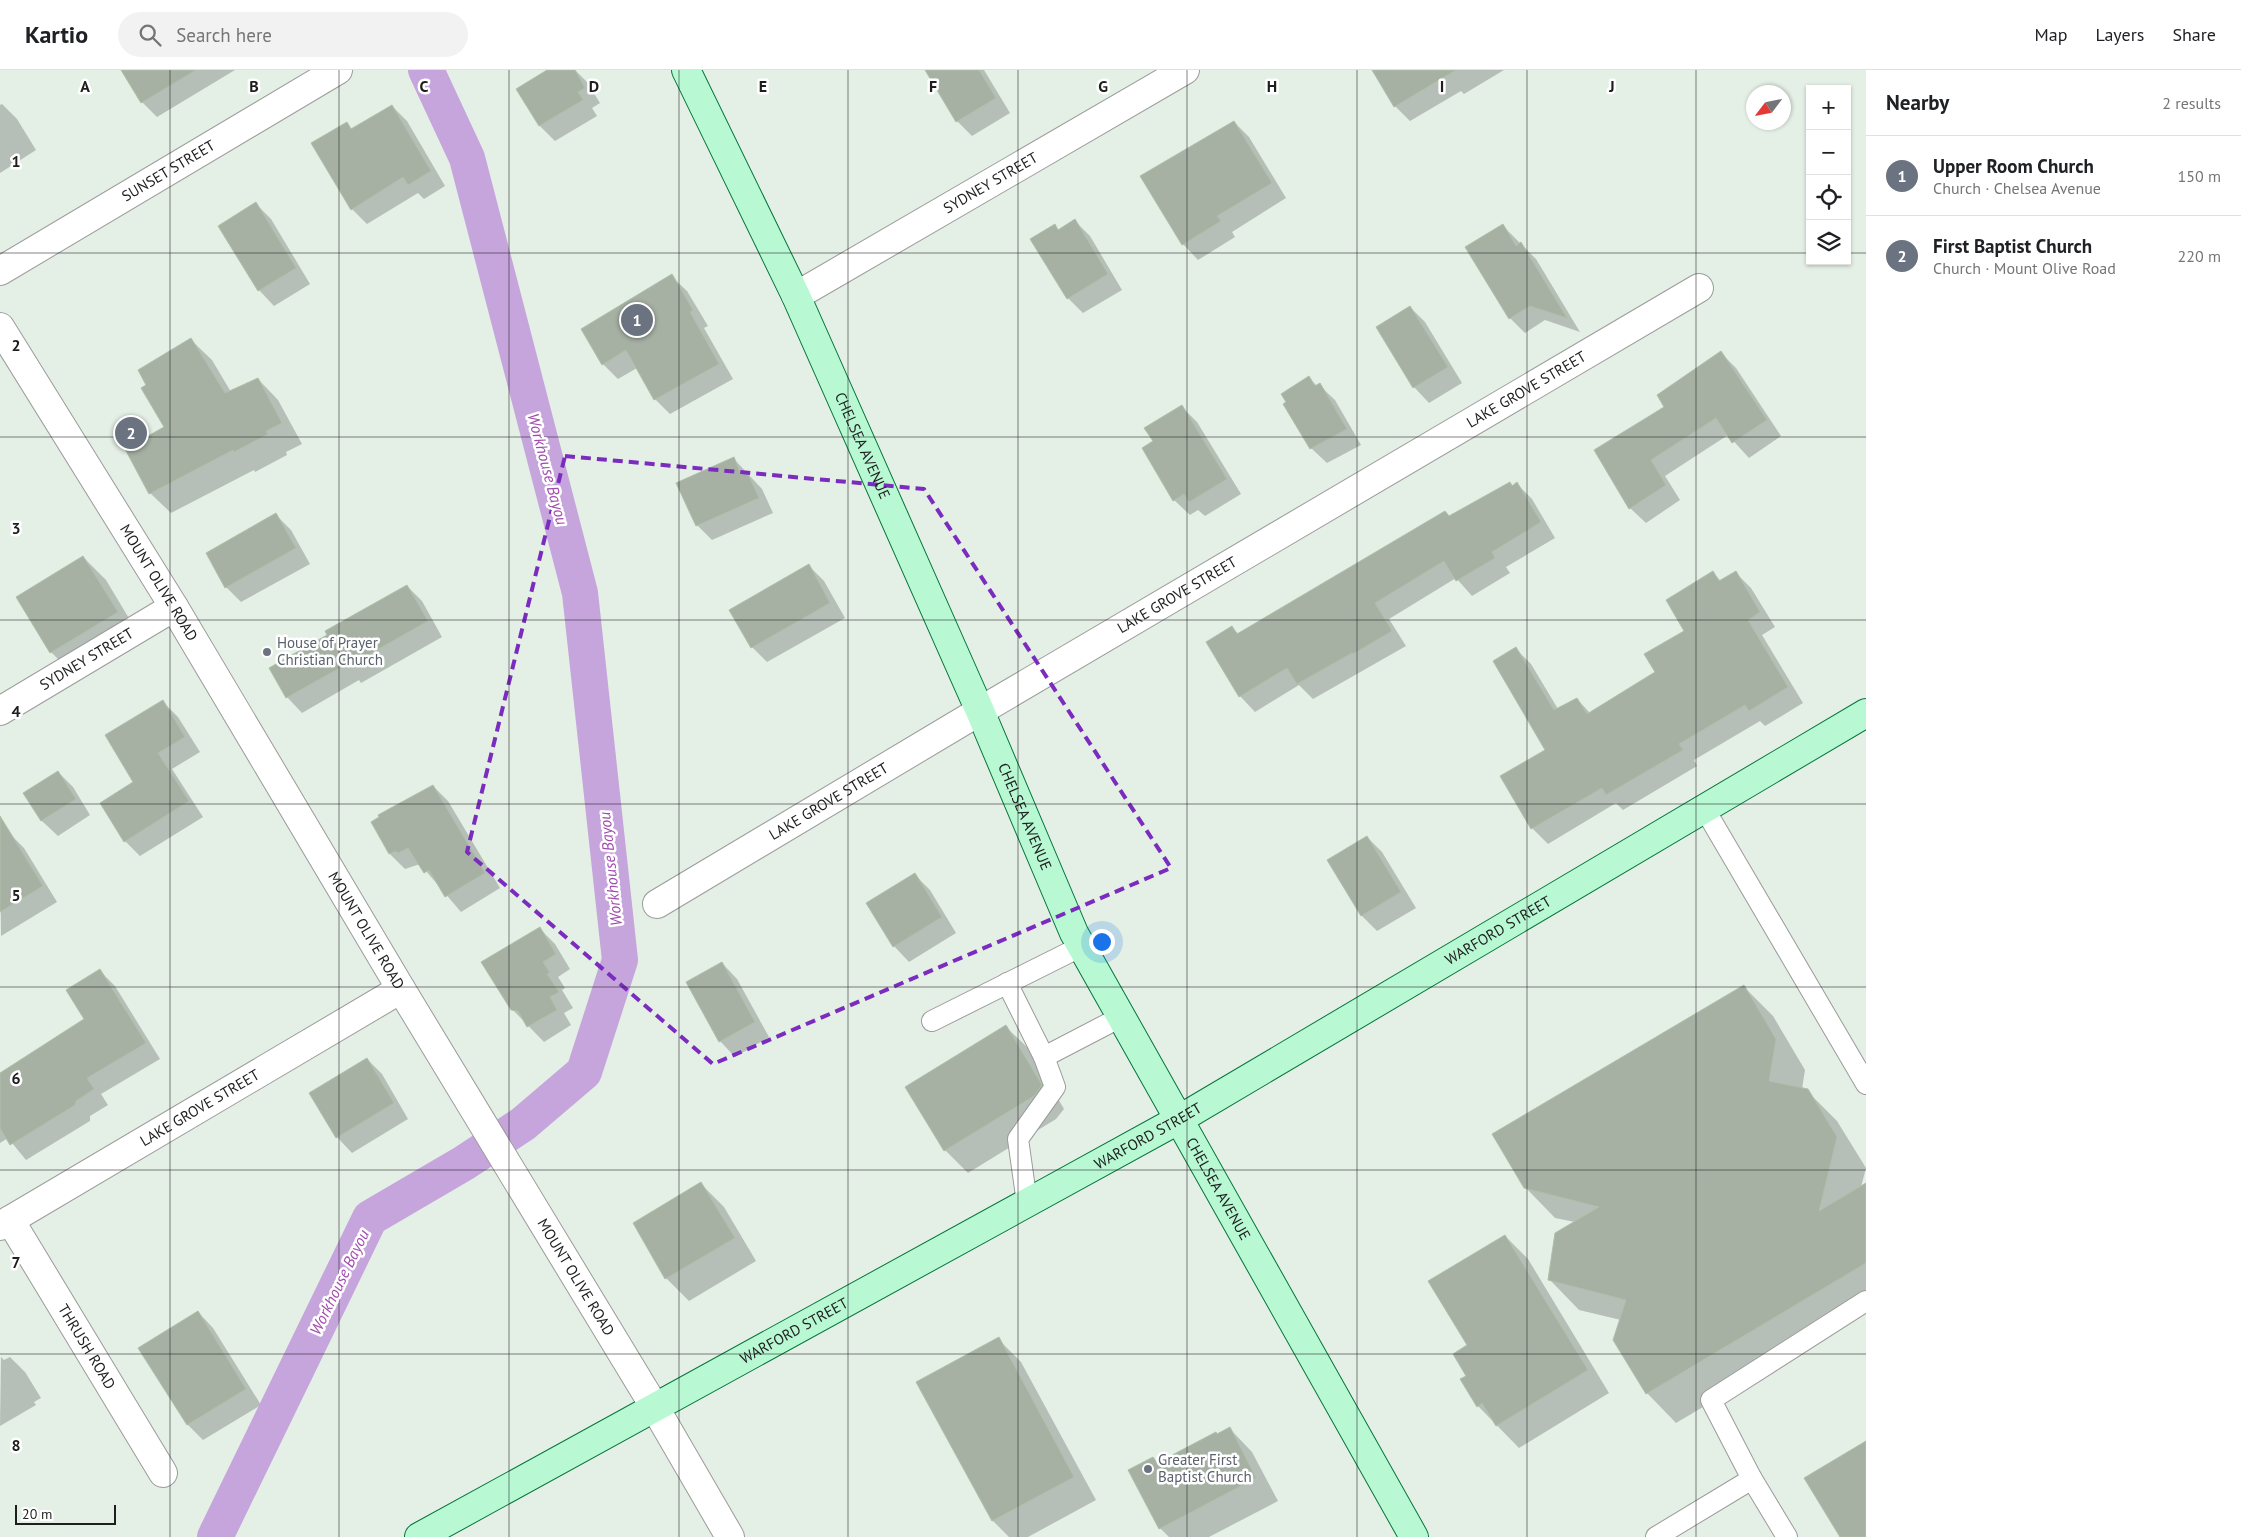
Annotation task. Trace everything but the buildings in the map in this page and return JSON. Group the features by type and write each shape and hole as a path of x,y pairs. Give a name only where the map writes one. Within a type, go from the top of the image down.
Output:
{"main road":[{"name":"CHELSEA AVENUE","path":"686,70 796,296 980,711 1074,933 1414,1537"},
{"name":"WARFORD STREET","path":"419,1537 654,1406 1178,1120 1866,713"}],"street":[{"name":"SUNSET STREET","path":"0,271 4,271 338,70"},
{"name":"SYDNEY STREET","path":"796,296 1185,70"},
{"name":"LAKE GROVE STREET","path":"657,904 980,711 1698,288"},
{"name":"MOUNT OLIVE ROAD","path":"0,327 174,607 401,989 654,1406 730,1537"},
{"name":"SYDNEY STREET","path":"0,711 174,607"},
{"name":"LAKE GROVE STREET","path":"5,1223 401,989"},
{"name":"THRUSH ROAD","path":"5,1223 163,1473"}],"lane":[{"path":"1704,808 1866,1084"},
{"path":"932,1021 1082,946"},
{"path":"1007,983 1044,1056 1055,1087 1018,1139 1027,1202"},
{"path":"1044,1056 1121,1016"},
{"path":"1787,1537 1752,1480 1711,1400 1866,1301"},
{"path":"1656,1537 1752,1480"}],"highlighted area":[{"path":"565,456 924,489 1171,868 713,1064 467,852"}],"waterway":[{"name":"Workhouse Bayou","path":"215,1537 370,1218 464,1163 523,1124 584,1072 620,960 580,593 467,158 426,70"}],"place":[{"name":"Upper Room Church","path":"637,320"},
{"name":"First Baptist Church","path":"131,433"},
{"name":"House of Prayer Christian Church","path":"267,652"},
{"name":"Greater First Baptist Church","path":"1148,1469"}]}
